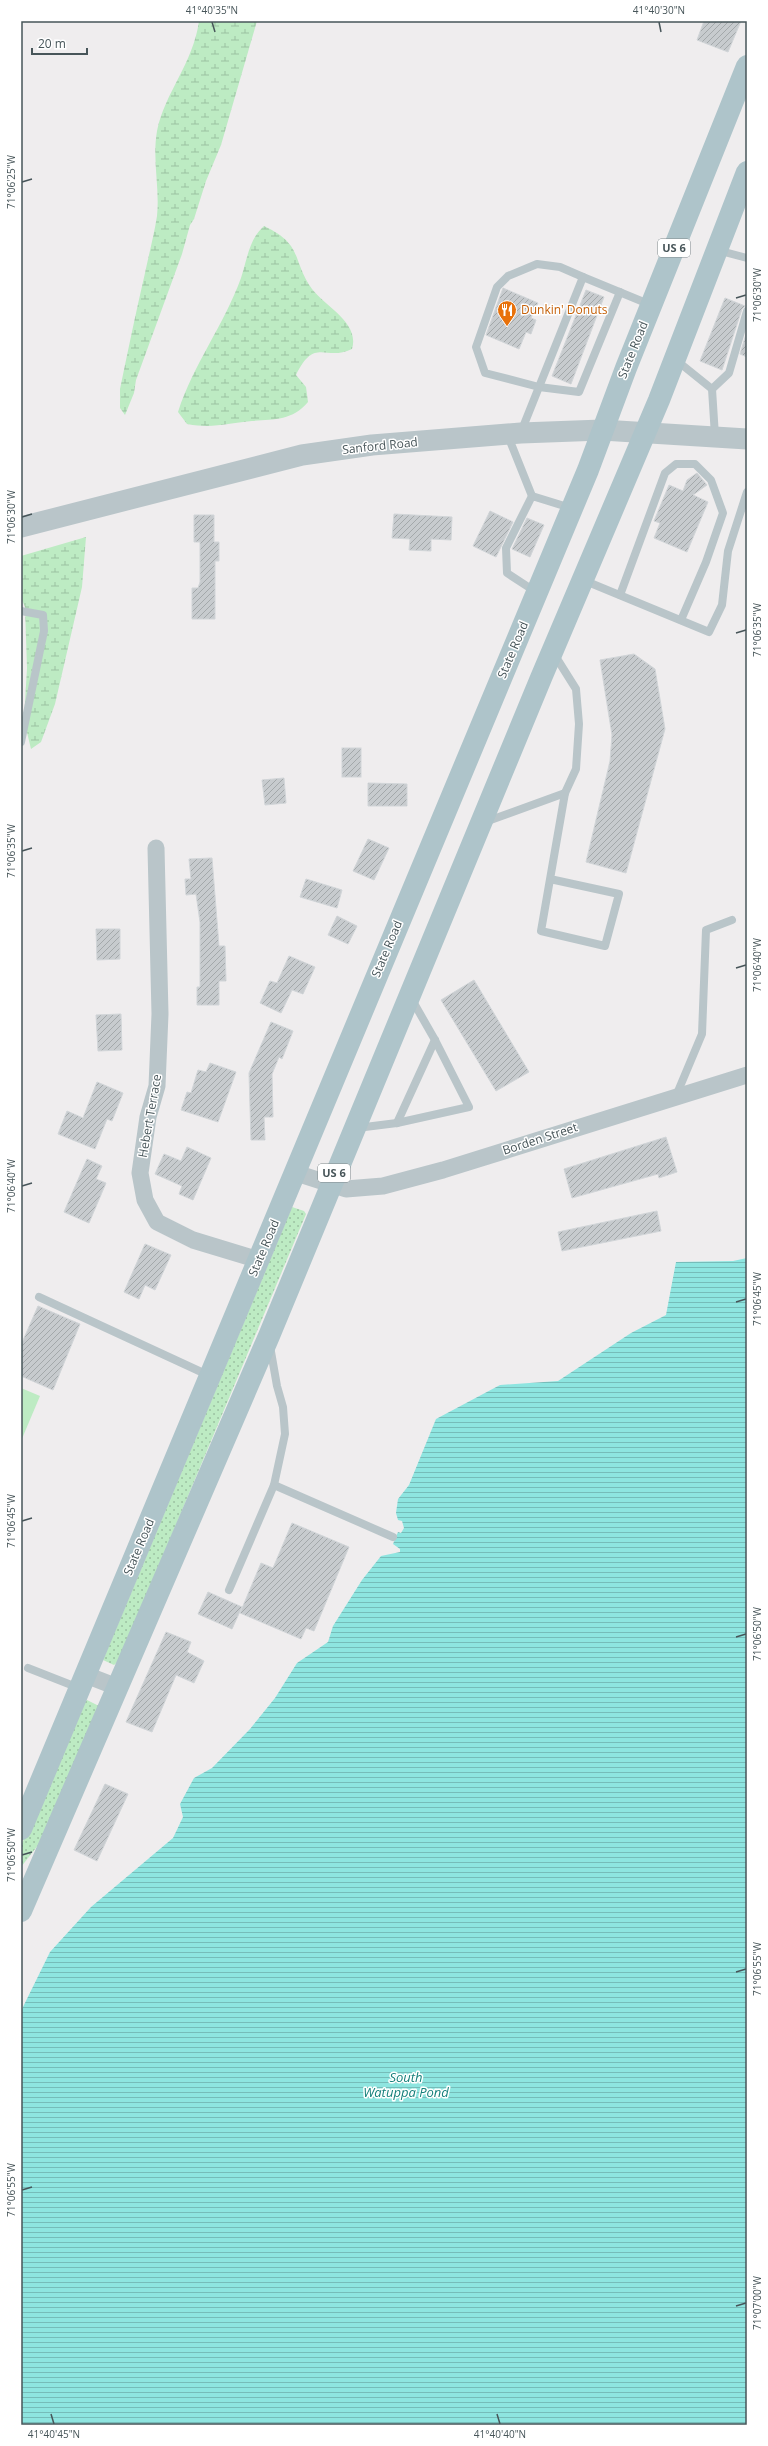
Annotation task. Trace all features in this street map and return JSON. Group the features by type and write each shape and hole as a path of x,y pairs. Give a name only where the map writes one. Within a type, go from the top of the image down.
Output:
{"main road":[{"name":"State Road","path":"21,1829 296,1172 361,1010 572,508 651,305 747,66"},
{"name":"US 6","path":"21,1911 268,1336 480,824 645,434 747,172"}],"street":[{"name":"Sanford Road","path":"21,527 302,455 372,445 514,433 602,430 645,434 747,439"},
{"name":"Hebert Terrace","path":"156,848 160,1014 157,1086 148,1117 140,1173 145,1200 157,1222 193,1240 259,1260"},
{"name":"Borden Street","path":"296,1172 346,1189 383,1186 443,1170 747,1075"},
{"path":"83,1682 117,1687"}],"lane":[{"path":"717,250 747,258"},
{"path":"620,292 579,392 539,388 485,373 476,347 497,287 508,276 537,264 560,267 583,277 620,292 651,305"},
{"path":"537,592 507,573 506,548 532,496 514,433 539,388 583,277"},
{"path":"712,389 729,373 747,311"},
{"path":"675,359 712,389 715,437"},
{"path":"620,595 665,473 676,464 695,464 711,480 723,513 706,562 681,620"},
{"path":"582,580 709,632 722,605 728,551 747,492"},
{"path":"532,496 572,508"},
{"path":"21,611 43,616 44,631 21,742"},
{"path":"550,879 618,894 605,946 541,931 550,879 565,793 576,769 579,724 576,689 552,652"},
{"path":"480,824 565,793"},
{"path":"676,1097 702,1034 706,930 732,920"},
{"path":"353,1128 398,1124 469,1107 435,1040 409,995"},
{"path":"398,1124 435,1040"},
{"path":"39,1297 210,1376"},
{"path":"229,1590 274,1485 285,1434 283,1407 277,1386 268,1336"},
{"path":"274,1485 393,1537"},
{"path":"28,1668 83,1682"}],"green space":[{"path":"199,21 257,21 221,145 206,181 194,219 190,225 182,254 136,380 134,393 125,415 120,408 120,389 157,216 158,195 155,153 157,131 166,103 191,51"},
{"path":"264,226 277,233 291,246 312,289 347,323 353,340 352,349 335,353 321,352 309,356 296,375 306,387 308,402 296,413 282,418 213,426 187,424 178,412 184,395 234,295 252,243 259,231"},
{"path":"86,537 82,587 55,704 41,742 31,749 24,720 27,668 25,607 21,598 21,556"},
{"path":"292,1207 304,1211 306,1214 119,1661 114,1665 103,1660"},
{"path":"21,1388 40,1396 21,1441"},
{"path":"87,1700 99,1706 39,1844 21,1867 21,1846 82,1702"}],"water":[{"name":"South Watuppa Pond","path":"747,1258 747,2425 21,2425 21,2011 50,1952 91,1907 173,1838 183,1817 180,1804 194,1778 212,1768 250,1729 275,1698 297,1663 328,1642 333,1626 362,1580 381,1556 400,1552 400,1549 393,1544 398,1532 401,1533 404,1528 402,1521 398,1520 396,1513 398,1499 409,1485 436,1419 500,1385 558,1381 631,1333 666,1315 676,1262 733,1261"}],"building":[{"path":"704,21 741,21 728,52 697,40"},
{"path":"503,288 538,303 531,318 536,320 531,334 526,332 519,349 486,335"},
{"path":"586,290 604,297 571,384 552,376"},
{"path":"725,298 745,306 742,309 722,370 700,361"},
{"path":"747,331 747,357 740,354"},
{"path":"697,473 707,485 693,495 708,502 687,552 654,538 660,523 654,521 669,485 683,491 687,480"},
{"path":"490,511 513,522 496,557 473,546"},
{"path":"394,514 452,517 451,540 431,539 431,551 409,550 410,539 392,538"},
{"path":"194,515 214,515 214,542 219,542 219,561 215,561 215,619 192,619 192,588 198,588 200,582 200,542 194,542"},
{"path":"527,518 544,525 530,557 512,549"},
{"path":"634,654 655,669 665,729 626,873 586,862 610,761 612,735 600,660"},
{"path":"342,748 361,748 361,777 342,777"},
{"path":"284,778 286,803 265,805 262,780"},
{"path":"368,783 407,784 407,806 368,806"},
{"path":"368,839 389,848 374,880 353,871"},
{"path":"212,858 219,946 225,946 226,981 219,981 219,1005 197,1005 197,987 200,987 200,922 196,894 186,895 185,879 191,879 189,859"},
{"path":"306,879 342,890 337,908 300,897"},
{"path":"337,916 357,926 348,944 328,935"},
{"path":"96,929 120,929 120,959 97,960"},
{"path":"289,956 315,967 303,994 292,990 281,1013 260,1003 270,981 277,983"},
{"path":"474,980 529,1072 496,1091 441,1000"},
{"path":"121,1014 122,1050 98,1051 96,1015"},
{"path":"271,1022 293,1031 282,1059 279,1057 272,1074 273,1117 264,1117 265,1140 251,1140 249,1073"},
{"path":"210,1063 236,1072 218,1122 181,1110 187,1092 191,1093 198,1070 206,1072"},
{"path":"97,1082 123,1093 112,1121 107,1119 95,1149 58,1134 67,1111 83,1118"},
{"path":"666,1137 677,1172 659,1178 658,1174 572,1198 564,1169"},
{"path":"187,1147 211,1158 193,1200 179,1194 182,1186 155,1174 164,1154 181,1161"},
{"path":"87,1159 102,1166 96,1179 106,1183 89,1223 64,1212"},
{"path":"657,1211 661,1231 562,1251 558,1232"},
{"path":"145,1244 171,1255 155,1290 145,1285 139,1299 124,1292"},
{"path":"38,1306 80,1324 53,1390 21,1376 21,1345"},
{"path":"292,1523 349,1547 314,1631 306,1628 301,1639 240,1613 261,1563 273,1568"},
{"path":"208,1592 242,1607 232,1629 198,1614"},
{"path":"166,1632 191,1642 187,1652 204,1661 194,1683 176,1675 152,1732 126,1722"},
{"path":"105,1784 128,1794 97,1861 74,1850"}],"place":[{"name":"Dunkin' Donuts","path":"507,327"}]}
